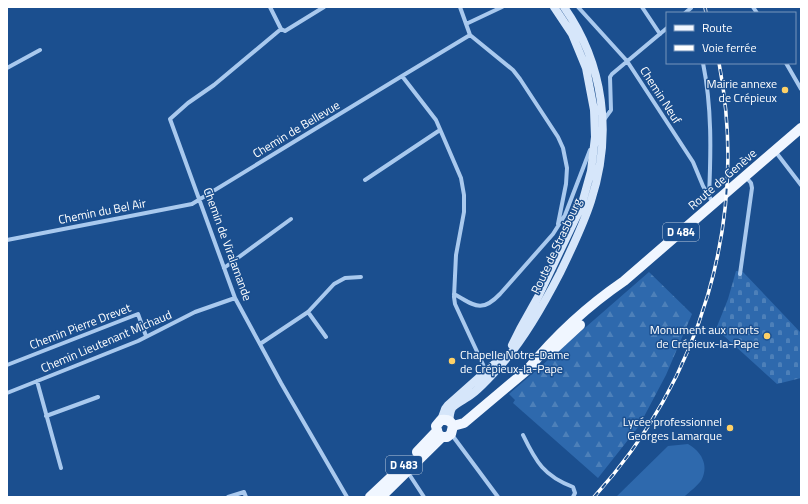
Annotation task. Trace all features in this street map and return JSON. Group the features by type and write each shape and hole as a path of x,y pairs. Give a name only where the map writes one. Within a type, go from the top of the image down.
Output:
{"main road":[{"name":"Route de Strasbourg","path":"489,375 514,344 520,329 562,249 581,207 591,171 595,137 594,110 586,68 572,34 554,7"},
{"name":"Route de Strasbourg","path":"446,429 445,409 448,405 489,375 522,338 549,295 579,231 591,201 601,158 603,122 600,94 592,61 576,24 564,7"},
{"name":"Route de Genève","path":"370,497 424,446 446,429 464,423 529,368 545,357 611,297 624,281 711,200 745,176 801,128"},
{"name":"Route de Genève","path":"381,497 446,429"}],"street":[{"path":"270,7 281,29"},
{"name":"Chemin de Viralamande","path":"324,7 285,31 281,29 214,85 188,103 170,119 235,298 347,497"},
{"path":"460,7 470,35 513,70 558,137 563,148 567,168 566,184 558,225"},
{"path":"466,24 502,7"},
{"name":"Chemin Neuf","path":"578,7 627,62 693,162 711,200"},
{"path":"642,7 660,34"},
{"path":"603,122 612,110 610,77 612,74 666,29"},
{"name":"Chemin de Bellevue","path":"200,200 228,181 470,35"},
{"path":"7,68 40,50"},
{"path":"704,64 710,119 711,200"},
{"path":"787,64 801,89"},
{"path":"402,76 436,120 461,178 464,195 464,212 456,255 454,294 455,304 489,375"},
{"path":"365,180 440,130"},
{"path":"454,294 476,306 487,305 493,301 553,234 565,216 595,137"},
{"path":"774,151 801,186"},
{"path":"740,274 752,188 751,183 745,176"},
{"name":"Chemin du Bel Air","path":"7,240 192,204 200,200"},
{"path":"224,268 291,219"},
{"path":"260,344 308,312 334,284 345,278 361,277"},
{"name":"Chemin Lieutenant Michaud","path":"7,393 146,336 195,312 235,298"},
{"path":"308,312 326,337"},
{"name":"Chemin Pierre Drevet","path":"7,365 138,314 146,336"},
{"path":"37,381 61,468"},
{"path":"46,416 98,397"},
{"path":"446,429 498,497"},
{"path":"523,435 536,461 545,472 562,483 573,487 575,493 573,497"},
{"path":"407,471 424,497"},
{"path":"228,497 244,492 246,497"}],"green space":[{"path":"736,271 743,272 801,333 801,378 777,384 723,335 727,330 722,326 718,330 716,329 728,299"},
{"path":"649,272 692,314 666,375 639,426 598,478 513,403 515,400 509,394"},
{"path":"688,444 700,454 705,469 701,481 684,497 616,497 668,446"}],"railway":[{"path":"705,7 706,12"},
{"path":"594,497 631,451 663,401 688,349 708,295 721,238 727,180 727,122 719,64"}],"place":[{"name":"Mairie annexe de Crépieux","path":"785,90"},
{"name":"Monument aux morts de Crépieux-la-Pape","path":"767,336"},
{"name":"Chapelle Notre-Dame de Crépieux-la-Pape","path":"452,361"},
{"name":"Lycée professionnel Georges Lamarque","path":"730,428"}]}
